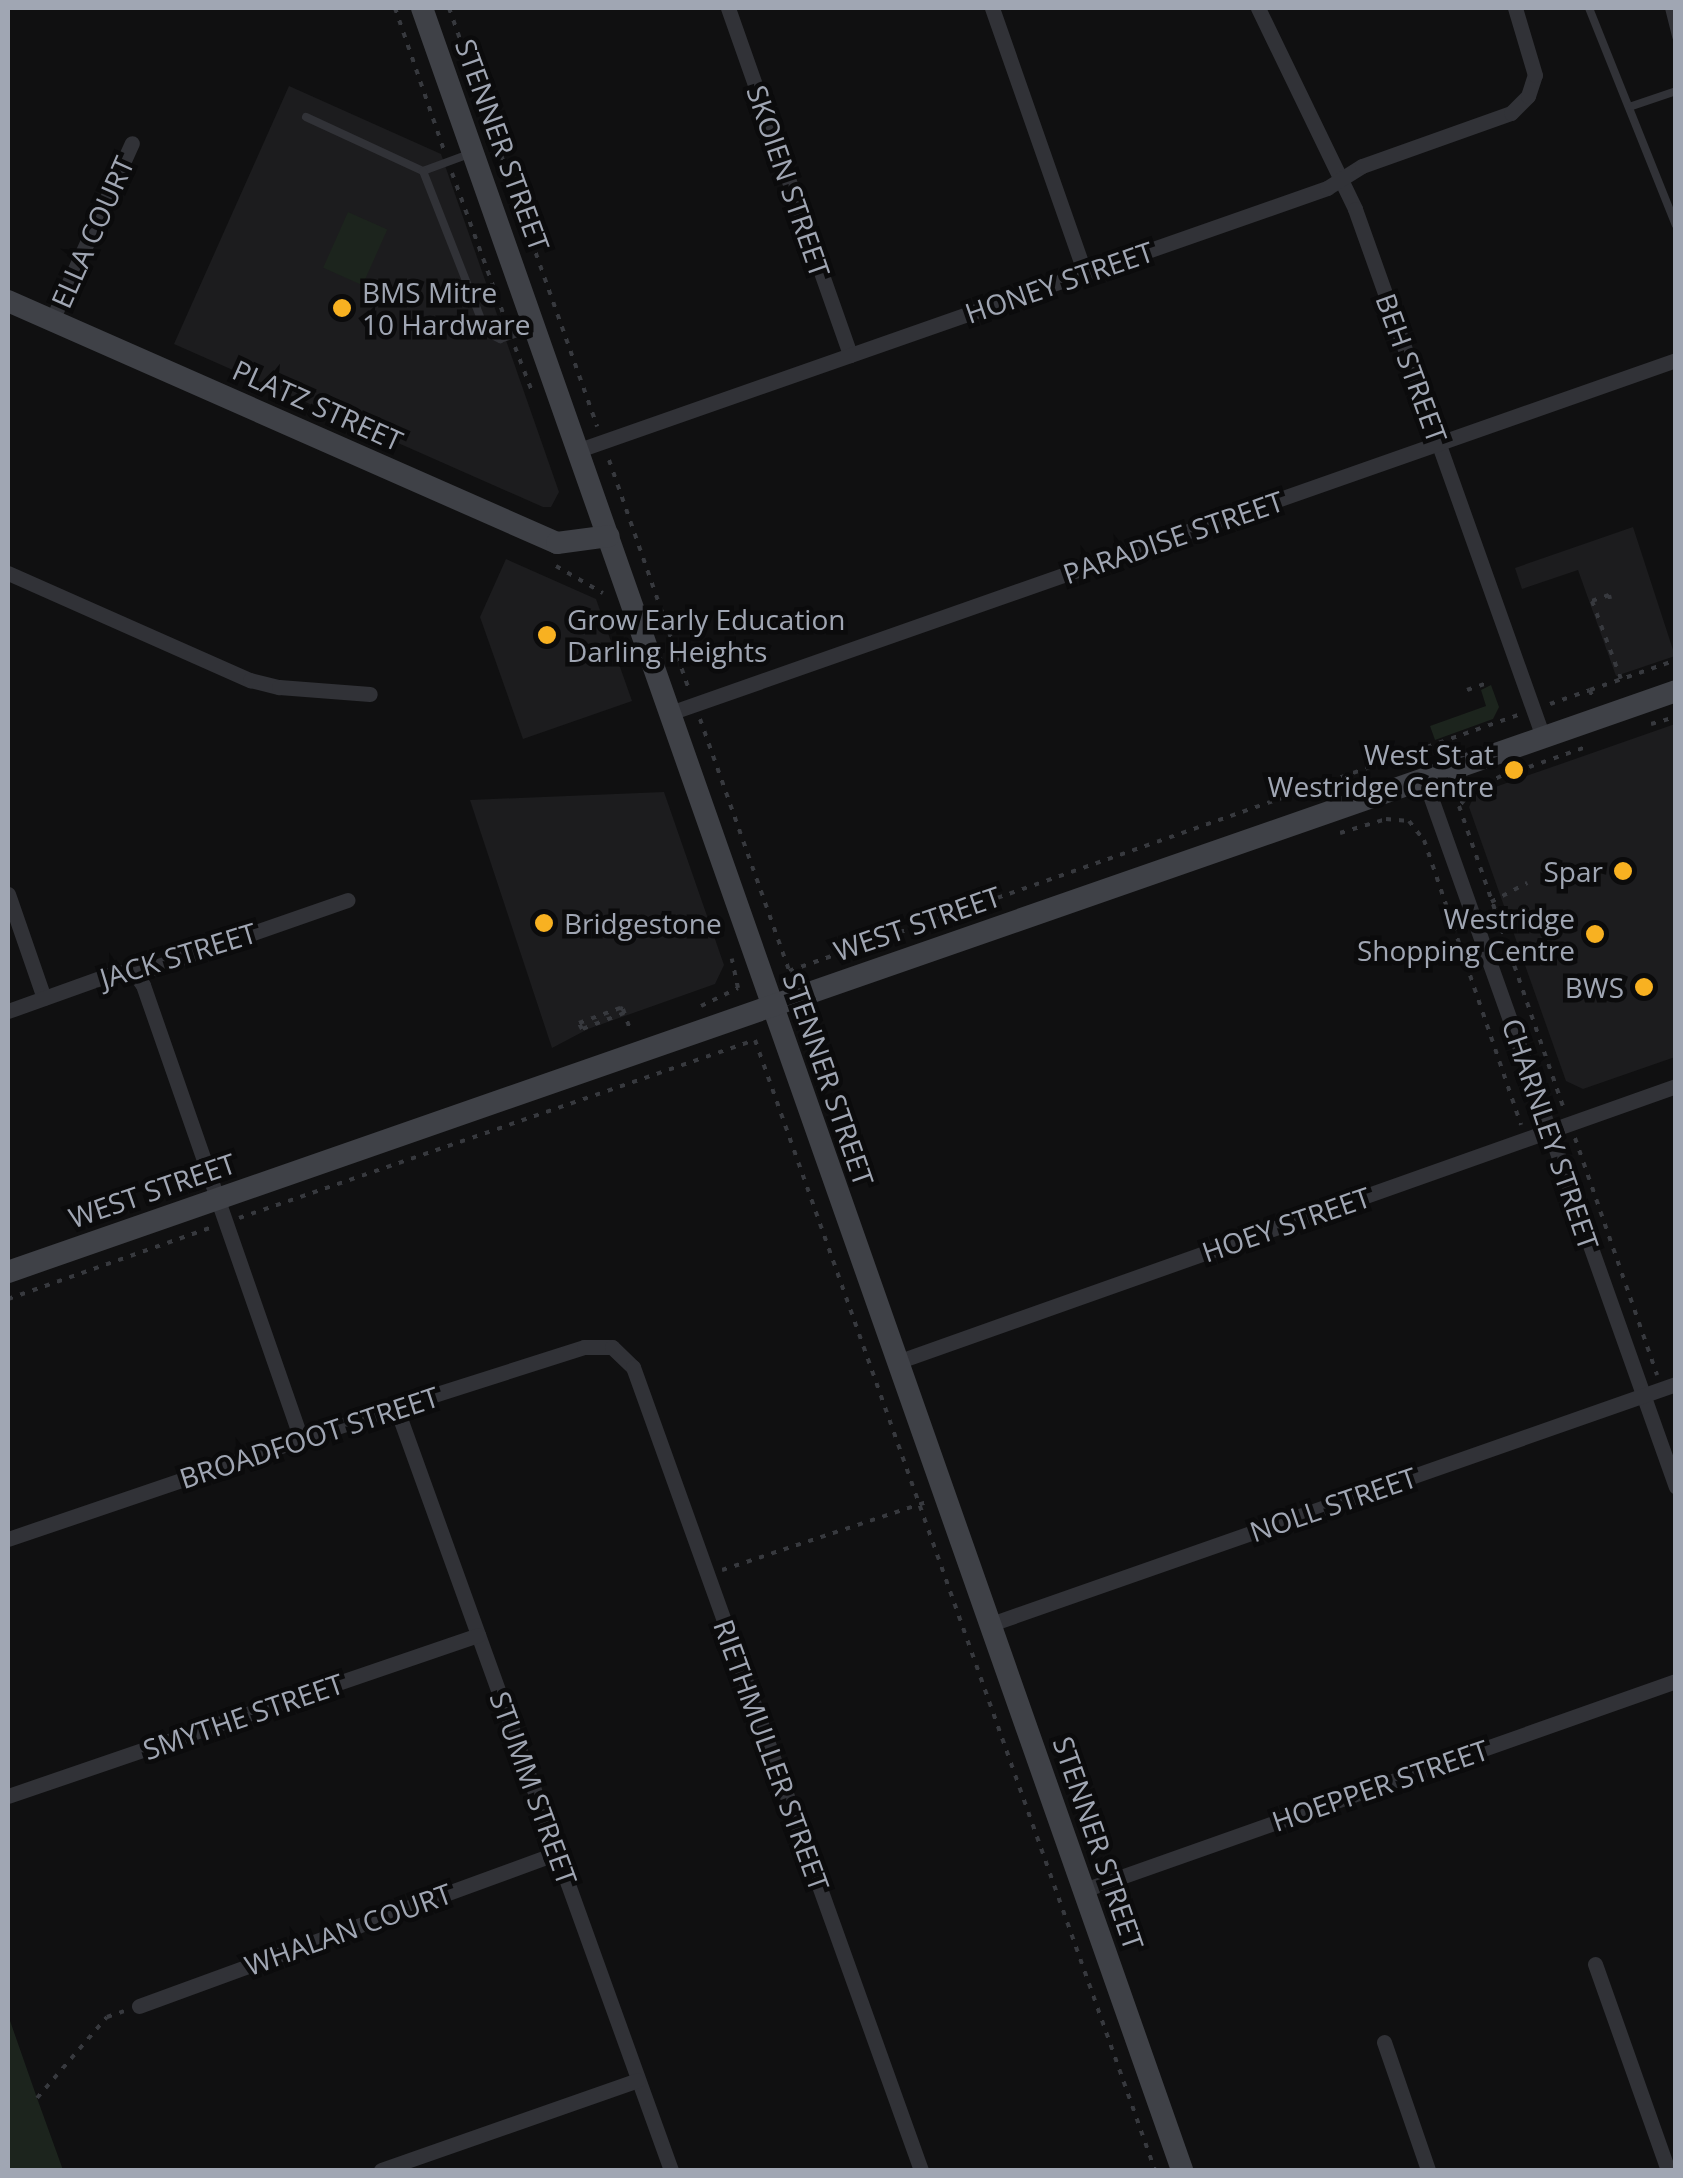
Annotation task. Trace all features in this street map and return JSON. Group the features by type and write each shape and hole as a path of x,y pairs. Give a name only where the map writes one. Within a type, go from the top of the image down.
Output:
{"main road":[{"name":"STENNER STREET","path":"422,8 1182,2170"},
{"name":"PLATZ STREET","path":"8,301 557,543 609,536"},
{"name":"WEST STREET","path":"8,1272 1676,691"}],"street":[{"name":"SKOIEN STREET","path":"728,8 850,355"},
{"path":"992,8 1085,272"},
{"name":"BEH STREET","path":"1258,8 1342,178 1543,738"},
{"name":"HONEY STREET","path":"579,450 1326,188 1362,166 1511,113 1528,96 1534,64 1515,8"},
{"name":"ELLA COURT","path":"52,320 132,144"},
{"name":"PARADISE STREET","path":"670,713 1676,360"},
{"path":"8,573 250,680 280,688 370,694"},
{"name":"CHARNLEY STREET","path":"1425,780 1676,1487"},
{"path":"8,894 44,998"},
{"name":"JACK STREET","path":"8,1010 122,971 135,974 348,900"},
{"path":"135,974 143,985 300,1438"},
{"name":"HOEY STREET","path":"897,1362 1676,1086"},
{"name":"BROADFOOT STREET","path":"8,1539 300,1438 584,1347 612,1347"},
{"name":"RIETHMULLER STREET","path":"612,1347 634,1367 921,2170"},
{"name":"NOLL STREET","path":"991,1624 1669,1387"},
{"name":"STUMM STREET","path":"396,1407 670,2170"},
{"name":"SMYTHE STREET","path":"8,1796 478,1636"},
{"name":"HOEPPER STREET","path":"1084,1890 1676,1681"},
{"name":"WHALAN COURT","path":"138,2006 558,1853"},
{"path":"1595,1964 1668,2170"},
{"path":"1384,2042 1428,2170"},
{"path":"381,2170 638,2080"}],"lane":[{"path":"1590,8 1621,95 1632,106 1676,226"},
{"path":"1669,8 1676,37"},
{"path":"1632,106 1676,90"},
{"path":"306,117 424,170 474,152"},
{"path":"424,170 486,332 500,339 536,327"},
{"path":"1662,188 1676,182"}],"path":[{"path":"449,8 790,971 1676,660"},
{"path":"1610,598 1592,601 1621,680"},
{"path":"1467,690 1490,682"},
{"path":"1590,690 1599,718"},
{"path":"1639,728 1676,717"},
{"path":"1589,746 1554,762 1514,770 1474,790 1459,806 1570,1124 1669,1387"},
{"path":"1330,836 1386,819 1409,821 1424,840 1526,1139"},
{"path":"1491,902 1527,883"},
{"path":"624,1013 582,1028 580,1023 620,1008 624,1013 631,1032"},
{"path":"8,1299 756,1040 1155,2170"},
{"path":"708,1575 945,1495"},
{"path":"37,2098 107,2017 138,2006"}],"shaded area":[{"name":"BMS Mitre 10 Hardware","path":"289,86 441,154 559,492 551,507 543,507 174,344"},
{"path":"348,212 387,229 362,285 323,268"},
{"path":"1633,527 1675,656 1616,676 1578,570 1522,589 1515,568"},
{"name":"Grow Early Education Darling Heights","path":"506,559 596,599 632,701 523,739 480,617"},
{"path":"1491,685 1499,707 1493,719 1435,740 1430,726 1486,706 1481,690"},
{"name":"Westridge Shopping Centre","path":"1675,724 1675,1057 1583,1089 1566,1081 1469,807 1475,794"},
{"name":"Bridgestone","path":"664,792 724,965 715,984 588,1029 552,1048 470,800"},
{"path":"8,2015 37,2098 63,2170 8,2170"}],"place":[{"name":"BMS Mitre 10 Hardware","path":"342,308"},
{"name":"Grow Early Education Darling Heights","path":"547,635"},
{"name":"West St at Westridge Centre","path":"1514,770"},
{"name":"Spar","path":"1623,871"},
{"name":"Bridgestone","path":"544,923"},
{"name":"Westridge Shopping Centre","path":"1595,934"},
{"name":"BWS","path":"1644,987"}]}
